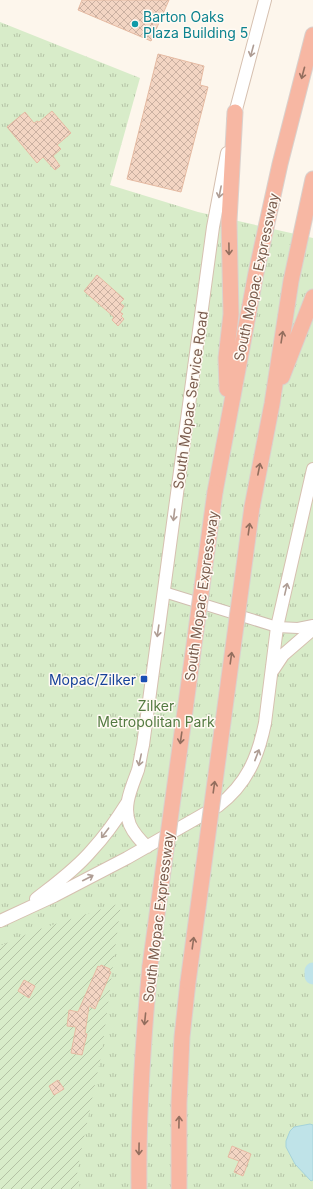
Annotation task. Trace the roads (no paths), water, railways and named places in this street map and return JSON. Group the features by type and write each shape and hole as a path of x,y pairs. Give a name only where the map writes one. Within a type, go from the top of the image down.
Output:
{"highway":[{"name":"South Mopac Expressway","path":"139,1189 140,1087 143,1033 150,966 215,492 256,273 280,164 313,35"},
{"path":"228,423 226,358 230,314 229,221 235,112"},
{"path":"178,1189 182,1037 188,982 252,507 272,404 291,281 313,179"},
{"path":"272,404 313,297"}],"main road":[{"name":"South Mopac Service Road","path":"128,802 138,769 143,745 213,227 235,112 265,0"},
{"path":"0,921 54,896 147,847 209,812 228,798 242,782 251,769 258,754 263,737 277,627 313,469"},
{"path":"272,673 283,655 313,628"},
{"path":"128,802 127,814 129,823 134,832 147,847"},
{"path":"20,911 67,875 92,851 128,802"}],"street":[{"path":"164,592 277,627 298,628 313,625"}],"water":[{"path":"310,1124 313,1125 313,1180 311,1181 295,1164 286,1147 286,1141 290,1131 294,1127"}],"waterway":[{"path":"313,971 313,976"}],"place":[{"name":"Barton Oaks Plaza Building 5","path":"135,24"},
{"name":"Mopac/Zilker","path":"144,679"}],"park label":[{"name":"Zilker Metropolitan Park","path":"156,714"}]}
